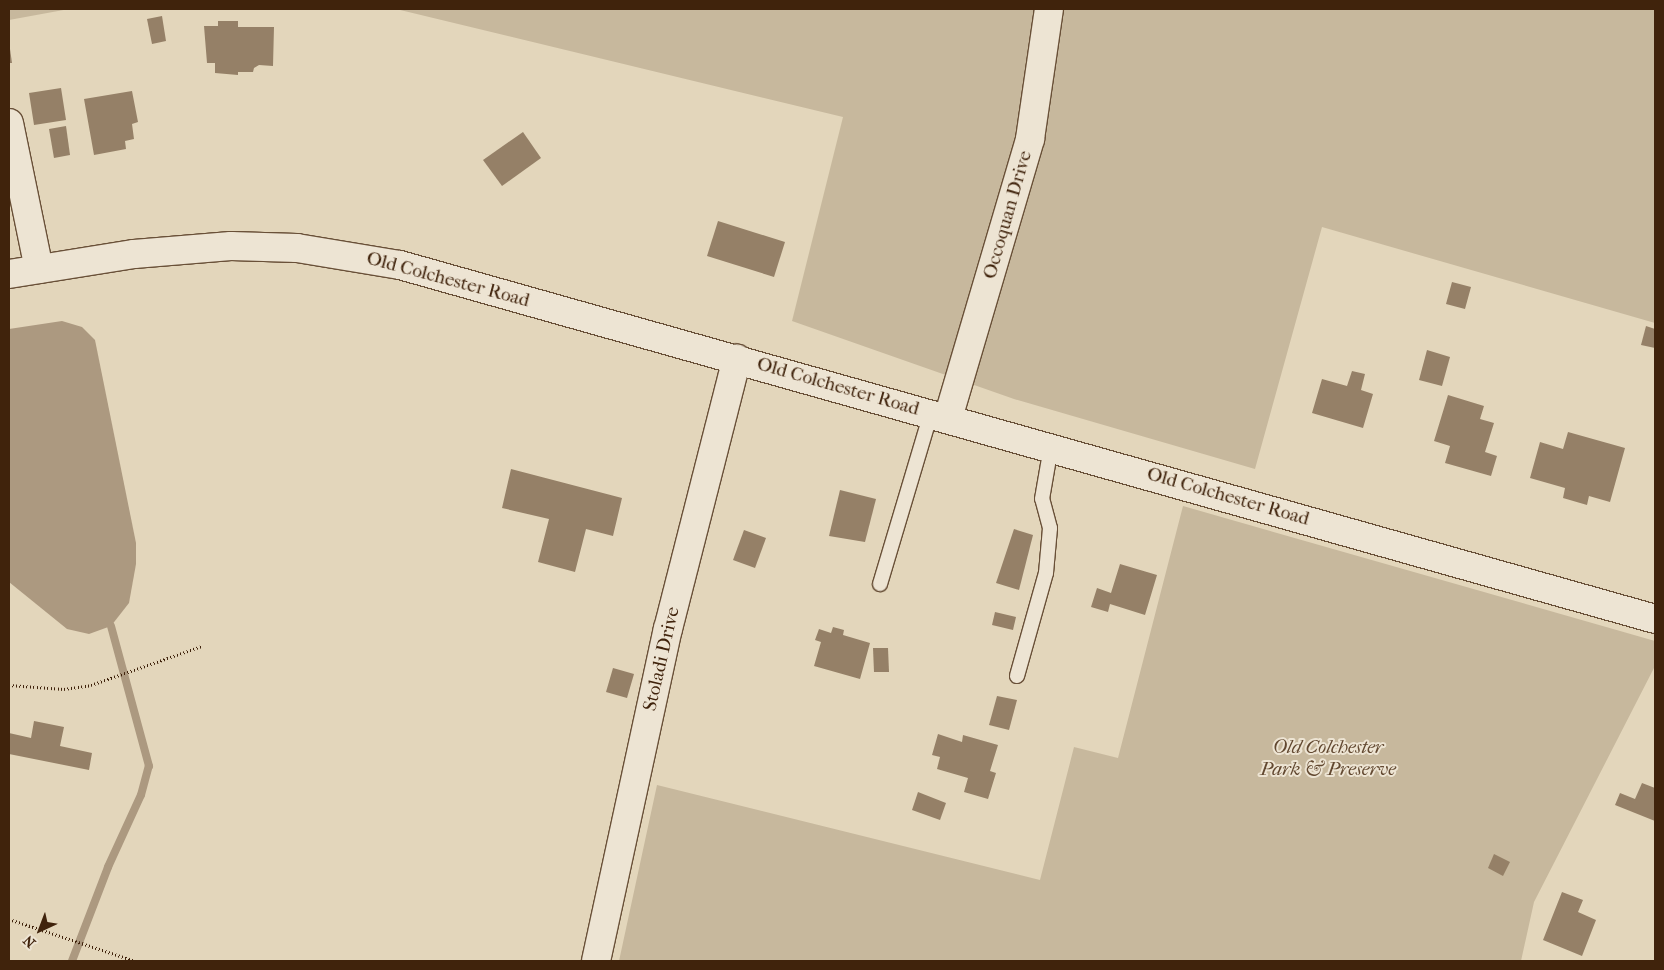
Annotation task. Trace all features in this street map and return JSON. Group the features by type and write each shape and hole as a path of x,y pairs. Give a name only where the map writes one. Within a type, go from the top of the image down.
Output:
{"street":[{"name":"Occoquan Drive","path":"939,415 1030,139 1049,9"},
{"path":"9,123 39,269"},
{"name":"Old Colchester Road","path":"9,274 166,250 231,246 316,250 400,265 939,415 1655,619"},
{"name":"Stoladi Drive","path":"596,961 668,629 737,359"}],"lane":[{"path":"880,584 939,415"},
{"path":"1017,676 1046,572 1050,528 1042,499 1051,447"}],"path":[{"path":"9,685 64,689 91,685 202,646"},
{"path":"9,919 135,961"}],"green space":[{"path":"9,9 69,9 9,20"},
{"path":"396,9 1655,9 1655,323 1322,227 1255,469 1014,399 792,321 843,117"},
{"name":"Old Colchester Park & Preserve","path":"1183,506 1655,641 1655,666 1534,902 1521,961 619,961 657,785 1040,880 1074,747 1118,758"}],"shaded area":[{"path":"62,321 82,327 95,340 136,543 136,564 129,603 111,626 89,634 67,629 9,582 9,329"}],"building":[{"path":"162,16 166,41 152,44 147,19"},
{"path":"218,21 238,21 238,27 274,27 273,66 259,65 254,68 253,72 238,72 238,75 215,73 215,63 207,63 204,26 218,26"},
{"path":"9,42 12,63 9,63"},
{"path":"61,88 66,120 34,125 29,93"},
{"path":"132,91 138,122 132,124 134,139 125,141 126,149 94,155 84,99"},
{"path":"66,126 70,155 54,158 49,129"},
{"path":"523,132 541,158 502,186 483,160"},
{"path":"718,221 785,242 774,277 707,256"},
{"path":"1452,282 1471,287 1465,309 1446,304"},
{"path":"1646,326 1655,329 1655,348 1641,345"},
{"path":"1427,350 1450,357 1442,386 1419,380"},
{"path":"1352,371 1365,374 1361,390 1373,394 1363,428 1312,413 1322,379 1347,386"},
{"path":"1448,395 1484,406 1480,419 1494,423 1485,452 1497,456 1491,476 1445,463 1450,446 1434,441"},
{"path":"1568,432 1625,448 1610,502 1589,496 1587,505 1563,498 1565,488 1530,478 1540,442 1563,449"},
{"path":"511,469 622,498 613,536 586,529 575,572 538,562 549,519 502,508"},
{"path":"840,490 876,499 865,542 829,536"},
{"path":"1014,529 1033,535 1019,590 996,583"},
{"path":"744,530 766,538 755,568 733,560"},
{"path":"1120,564 1157,575 1145,615 1110,604 1108,612 1091,607 1097,588 1111,593"},
{"path":"995,612 1016,617 1013,630 992,625"},
{"path":"833,627 844,630 843,635 870,643 860,679 814,666 821,642 815,640 819,629 831,633"},
{"path":"873,648 888,648 889,672 874,672"},
{"path":"613,668 634,674 627,698 606,692"},
{"path":"997,696 1017,700 1009,730 989,725"},
{"path":"34,721 64,727 60,746 92,753 89,770 9,754 9,733 31,738"},
{"path":"938,734 962,742 963,735 998,745 990,771 996,773 988,799 964,792 968,778 937,769 940,757 932,755"},
{"path":"1642,783 1655,788 1655,821 1615,805 1620,793 1635,799"},
{"path":"918,792 946,803 940,820 912,810"},
{"path":"1494,854 1510,862 1503,876 1488,868"},
{"path":"1562,892 1583,900 1578,912 1596,920 1582,956 1543,940"}],"waterway":[{"path":"72,961 108,867 141,795 149,766 111,626"}]}
